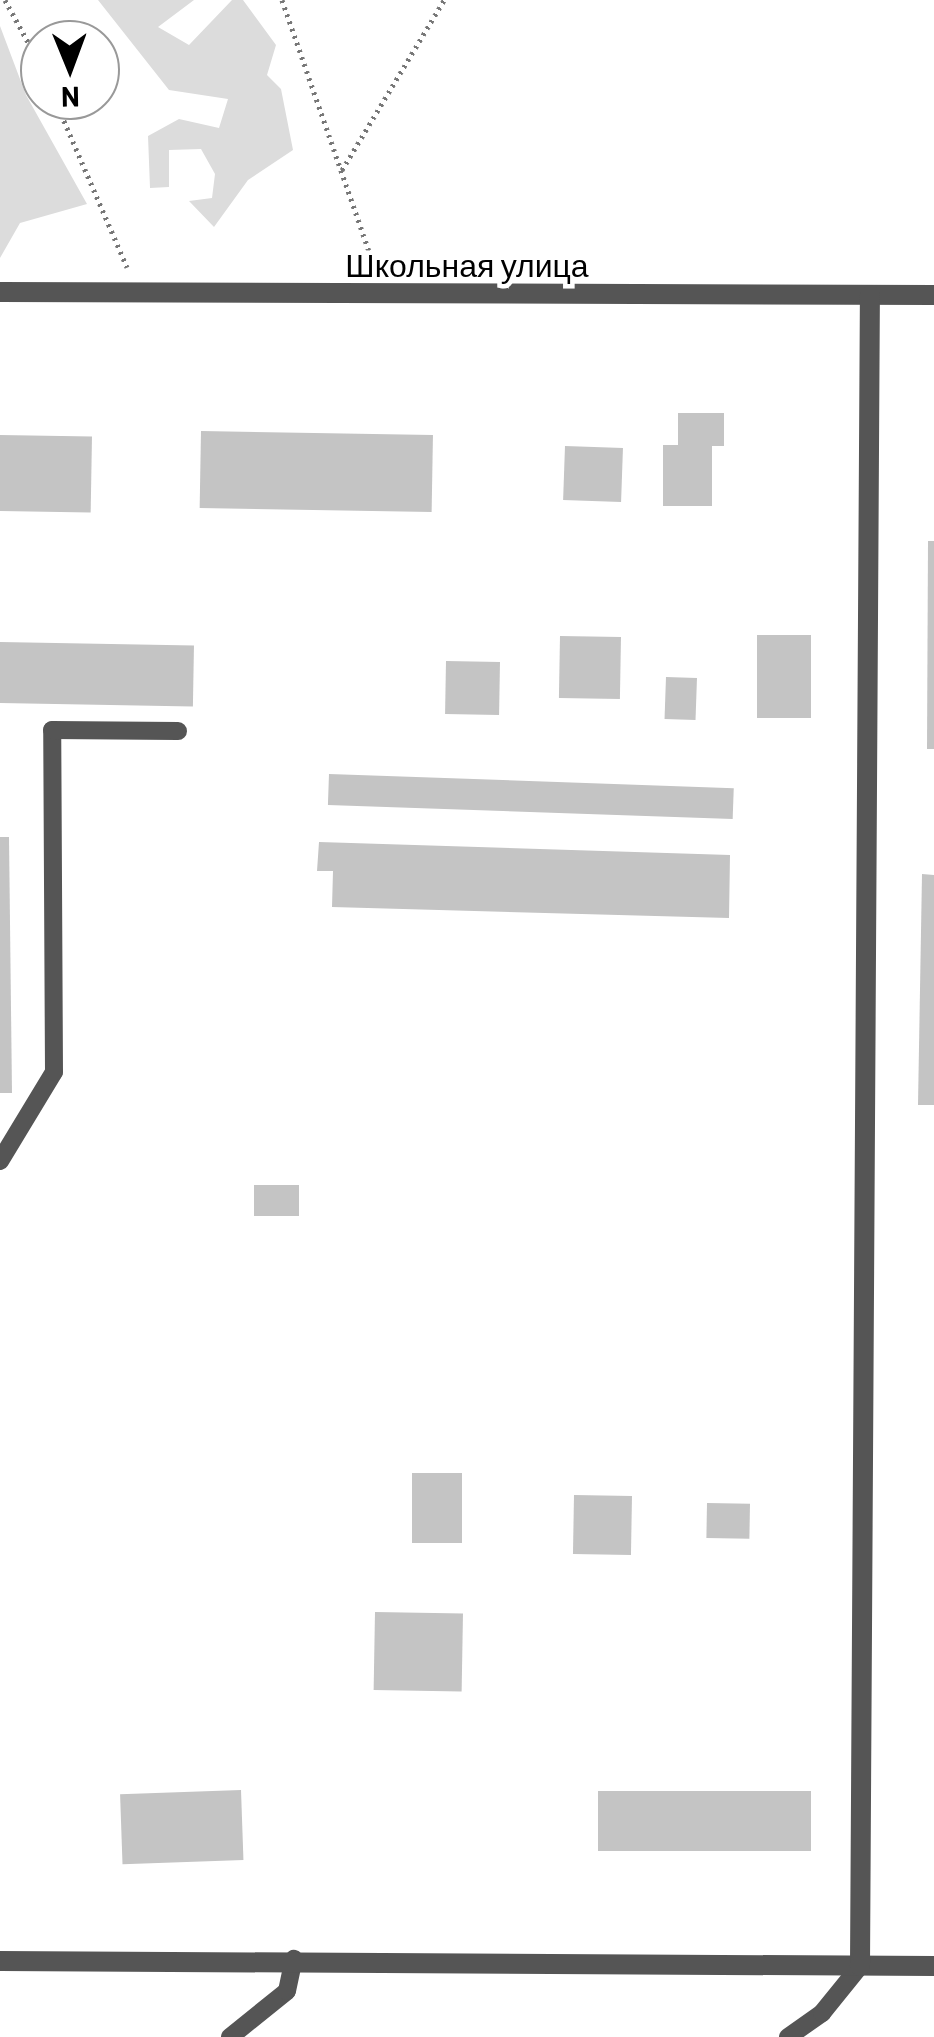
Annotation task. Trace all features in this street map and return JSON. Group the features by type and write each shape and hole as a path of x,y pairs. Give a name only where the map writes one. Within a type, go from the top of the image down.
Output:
{"street":[{"name":"Школьная улица","path":"0,292 934,295"},
{"path":"860,1966 870,295"},
{"path":"0,1961 294,1958 934,1966"}],"lane":[{"path":"0,1162 54,1072 52,730 178,731"},
{"path":"230,2037 287,1991 294,1958"},
{"path":"788,2037 822,2013 860,1966"}],"path":[{"path":"5,0 20,27"},
{"path":"282,0 384,295"},
{"path":"342,170 444,0"},
{"path":"64,120 137,292"}],"shaded area":[{"path":"98,0 194,0 158,27 189,45 232,0 243,0 276,45 267,75 281,89 293,150 248,180 214,227 189,201 212,198 215,174 201,149 169,150 169,187 150,188 148,136 179,119 219,128 228,99 169,90 120,28 120,20 114,20"},
{"path":"0,26 20,79 20,120 40,120 87,204 20,223 0,258"}],"building":[{"path":"678,413 724,413 724,446 712,446 712,506 663,506 663,445 678,445"},
{"path":"201,431 433,435 432,512 200,508"},
{"path":"0,435 92,437 91,513 0,511"},
{"path":"565,446 623,448 621,502 563,500"},
{"path":"928,541 934,541 934,749 927,749"},
{"path":"757,635 811,635 811,718 757,718"},
{"path":"560,636 621,637 620,699 559,698"},
{"path":"0,642 194,645 193,706 0,703"},
{"path":"446,661 500,662 499,715 445,714"},
{"path":"666,677 697,678 696,720 665,719"},
{"path":"329,774 734,788 733,819 328,805"},
{"path":"0,837 9,837 12,1093 0,1093"},
{"path":"319,842 730,855 729,918 332,907 333,871 317,871"},
{"path":"922,874 934,875 934,1105 918,1105"},
{"path":"254,1185 299,1185 299,1216 254,1216"},
{"path":"412,1473 462,1473 462,1543 412,1543"},
{"path":"574,1495 632,1496 631,1555 573,1554"},
{"path":"707,1503 750,1504 749,1539 706,1538"},
{"path":"375,1612 463,1614 462,1692 374,1690"},
{"path":"241,1790 243,1860 123,1864 120,1794"},
{"path":"598,1791 811,1791 811,1851 598,1851"}]}
